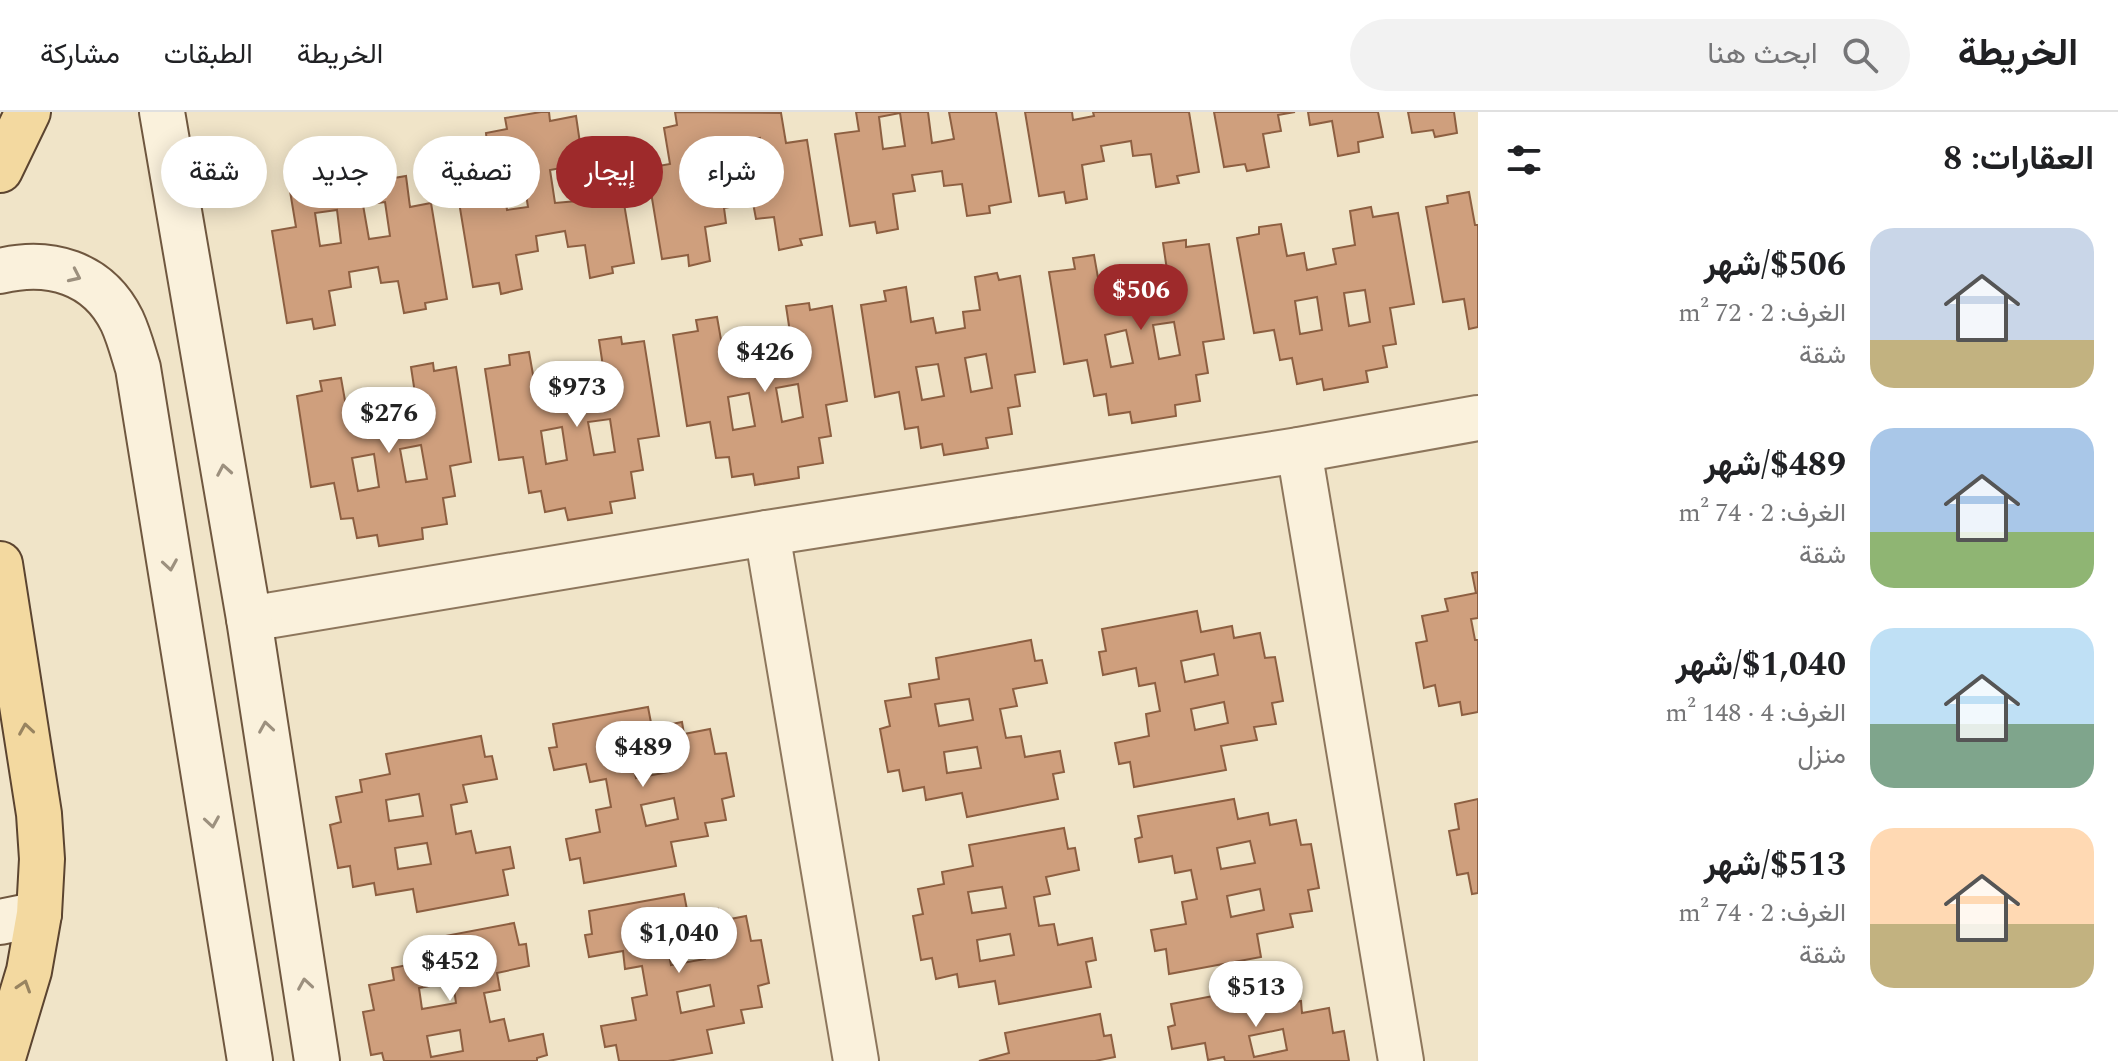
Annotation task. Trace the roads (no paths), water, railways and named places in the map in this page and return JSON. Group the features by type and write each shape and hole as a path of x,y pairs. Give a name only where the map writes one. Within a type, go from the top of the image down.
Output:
{"main road":[{"path":"0,170 28,112"},
{"path":"0,564 39,814 42,859 20,918 29,971 2,1061"}],"street":[{"path":"162,112 249,619 317,1061"},
{"path":"0,271 23,265 43,265 66,271 88,282 107,298 121,319 138,368 250,1061"},
{"path":"249,619 767,533 1299,450 1478,418"},
{"path":"1299,450 1401,1061"},
{"path":"767,533 856,1061"}]}
